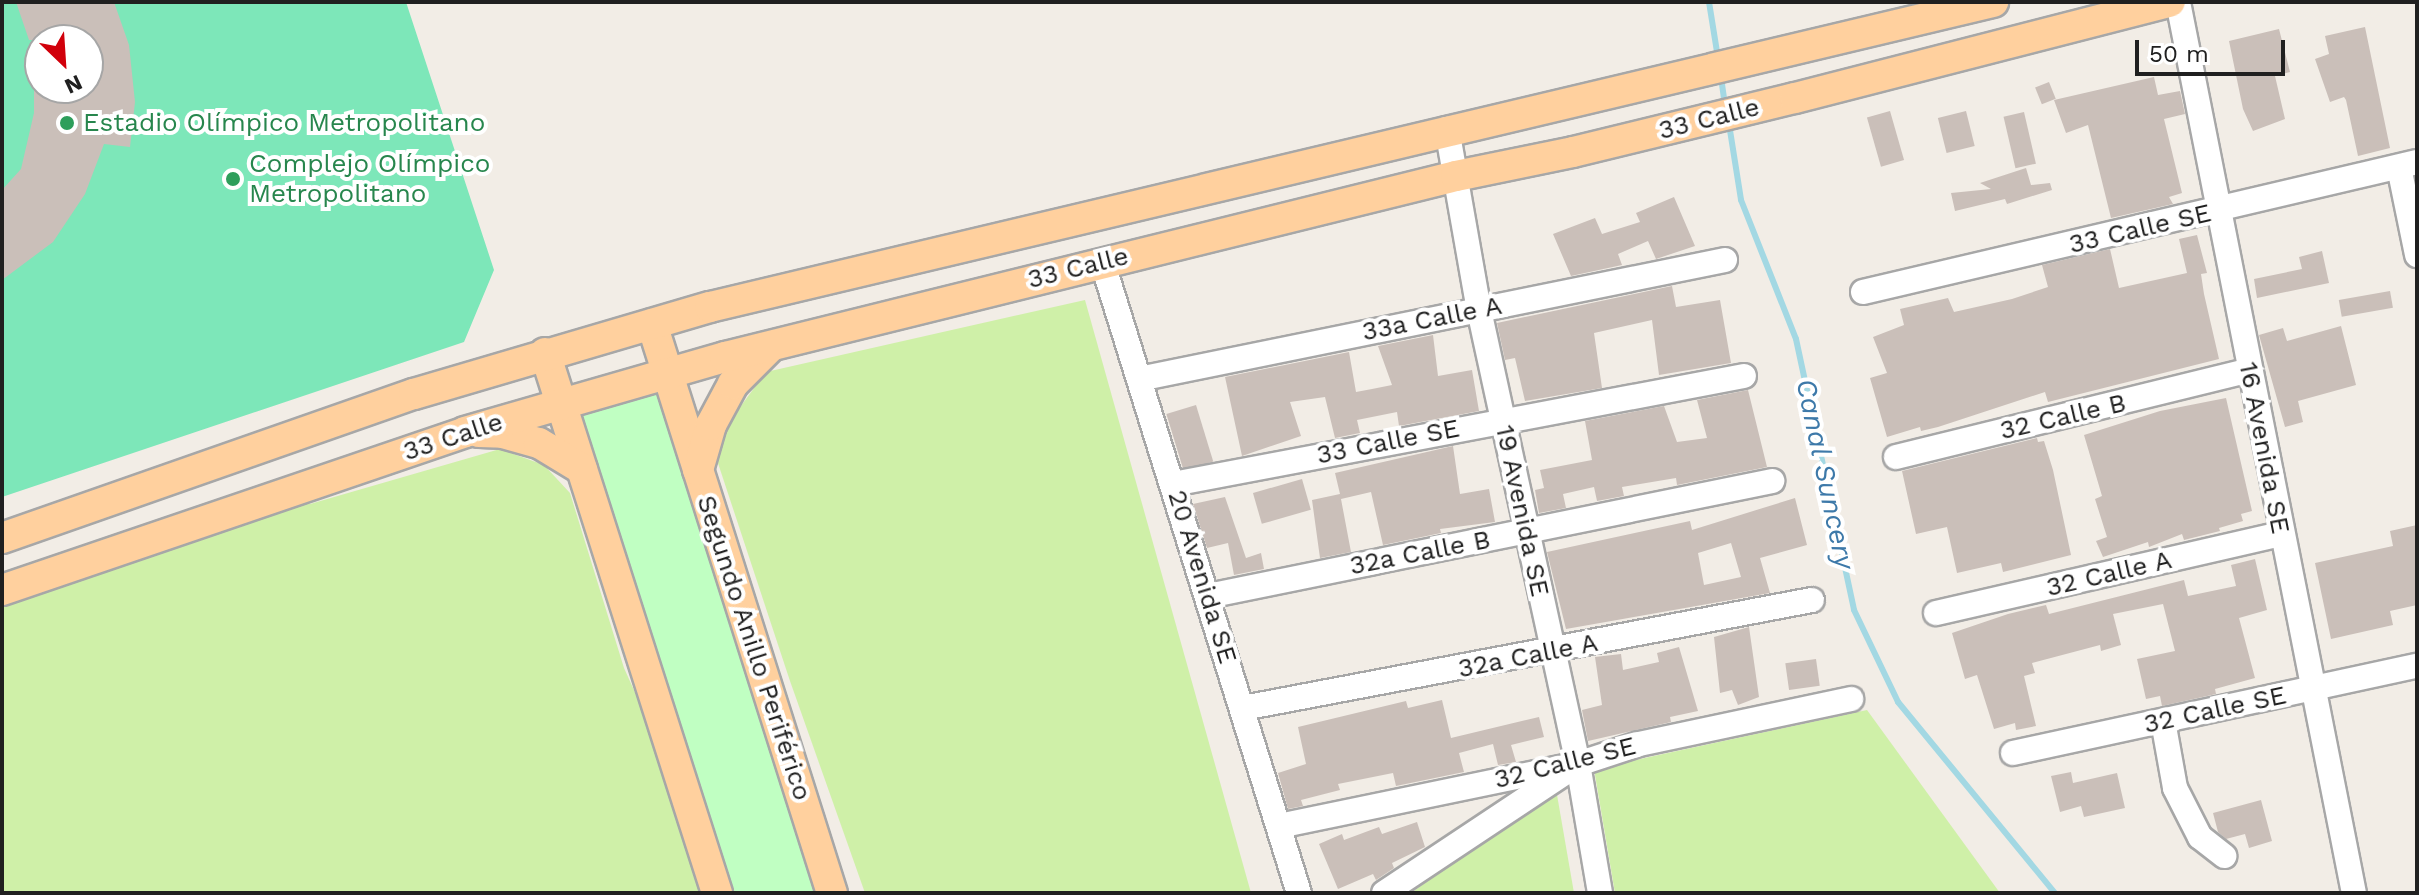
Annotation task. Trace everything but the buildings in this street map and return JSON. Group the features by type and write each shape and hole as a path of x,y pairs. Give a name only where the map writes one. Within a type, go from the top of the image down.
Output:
{"main road":[{"name":"33 Calle","path":"2,538 399,399 545,353 652,324 1447,129 1993,2"},
{"name":"33 Calle","path":"2,590 465,432 667,372 1102,261 1795,98 2170,2"},
{"name":"Segundo Anillo Periférico","path":"652,324 832,893"},
{"path":"698,470 711,425 733,384 772,344"},
{"path":"545,353 717,893"},
{"path":"465,432 503,433 539,443 582,469"}],"street":[{"name":"16 Avenida SE","path":"2178,2 2217,211 2240,374 2282,534 2354,893"},
{"name":"19 Avenida SE","path":"1447,129 1479,310 1578,764 1600,893"},
{"name":"33 Calle SE","path":"1863,292 2408,165"},
{"path":"2408,165 2417,255"},
{"name":"33a Calle A","path":"1139,379 1725,260"},
{"name":"20 Avenida SE","path":"1102,261 1299,893"},
{"name":"32 Calle B","path":"1896,457 2240,374"},
{"name":"33 Calle SE","path":"1173,484 1744,376"},
{"name":"32a Calle B","path":"1208,596 1772,481"},
{"name":"32 Calle A","path":"1936,613 2282,534"},
{"name":"32a Calle A","path":"1243,708 1552,652 1812,600"},
{"name":"32 Calle SE","path":"2013,753 2417,666"},
{"name":"32 Calle SE","path":"1279,826 1578,764 1639,744 1851,699"},
{"path":"2163,721 2175,788 2200,837 2224,856"},
{"path":"1384,893 1578,764"}],"green space":[{"name":"Complejo Olímpico Metropolitano","path":"2,2 406,2 494,270 464,342 2,497"},
{"path":"1085,300 1251,893 865,893 790,681 712,445 766,372"},
{"path":"662,374 831,893 722,893 564,406"},
{"path":"500,449 544,465 570,493 624,668 656,739 703,893 2,893 2,600 269,505 310,504"},
{"path":"1867,710 2000,893 1615,893 1594,769"},
{"path":"1556,789 1574,893 1411,893"}],"waterway":[{"name":"Canal Suncery","path":"1709,2 1718,58"},
{"name":"Canal Suncery","path":"1721,77 1725,106"},
{"name":"Canal Suncery","path":"1729,124 1741,200 1796,339 1854,610 1898,702 2055,893"}],"place":[{"name":"Estadio Olímpico Metropolitano","path":"67,123"},
{"name":"Complejo Olímpico Metropolitano","path":"233,179"}]}
